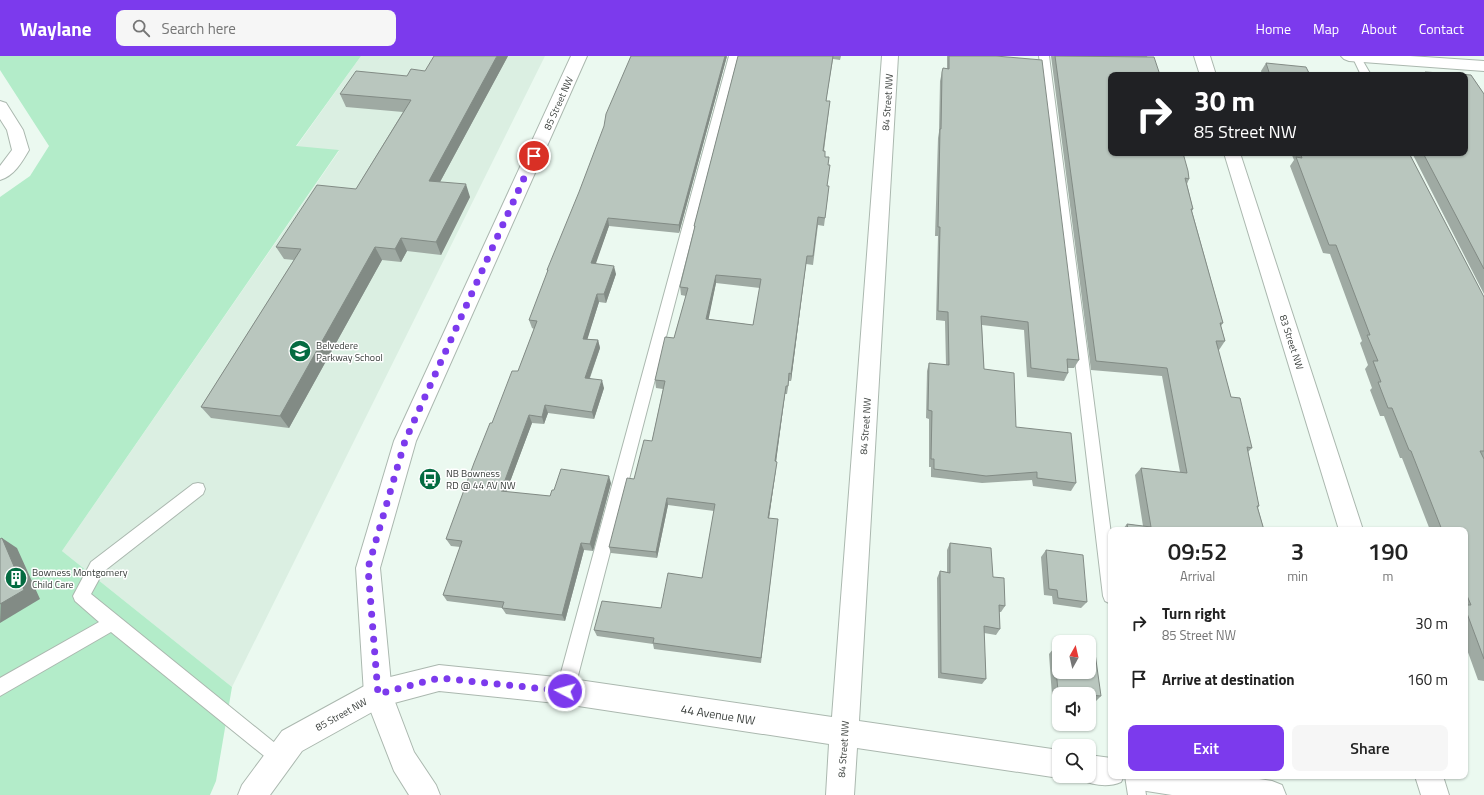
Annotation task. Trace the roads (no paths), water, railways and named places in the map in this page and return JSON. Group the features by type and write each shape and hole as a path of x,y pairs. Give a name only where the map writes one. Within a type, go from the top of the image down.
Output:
{"street":[{"name":"85 Street NW","path":"252,795 292,741 378,694 368,568 405,441 579,56"},
{"name":"84 Street NW","path":"840,795 890,56"},
{"path":"1202,56 1207,72"},
{"path":"1352,56 1484,66"},
{"path":"0,106 15,130 21,150 3,172"},
{"name":"83 Street NW","path":"1233,156 1350,527"},
{"name":"44 Avenue NW","path":"378,694 439,678 565,691 844,734 1052,763"},
{"path":"378,694 404,761 426,795"},
{"path":"1096,770 1108,772"},
{"path":"1161,779 1272,795"},
{"path":"1430,779 1435,795"}],"lane":[{"path":"565,691 734,56"},
{"path":"1044,56 1108,572"},
{"path":"1352,56 1364,72"},
{"path":"198,489 97,567 81,596 112,623 280,758"},
{"path":"0,687 112,623"},
{"path":"1134,779 1137,795"}],"place":[{"name":"Belvedere Parkway School","path":"300,351"},
{"name":"NB Bowness RD @ 44 AV NW","path":"430,479"},
{"name":"Bowness Montgomery Child Care","path":"16,578"}]}
